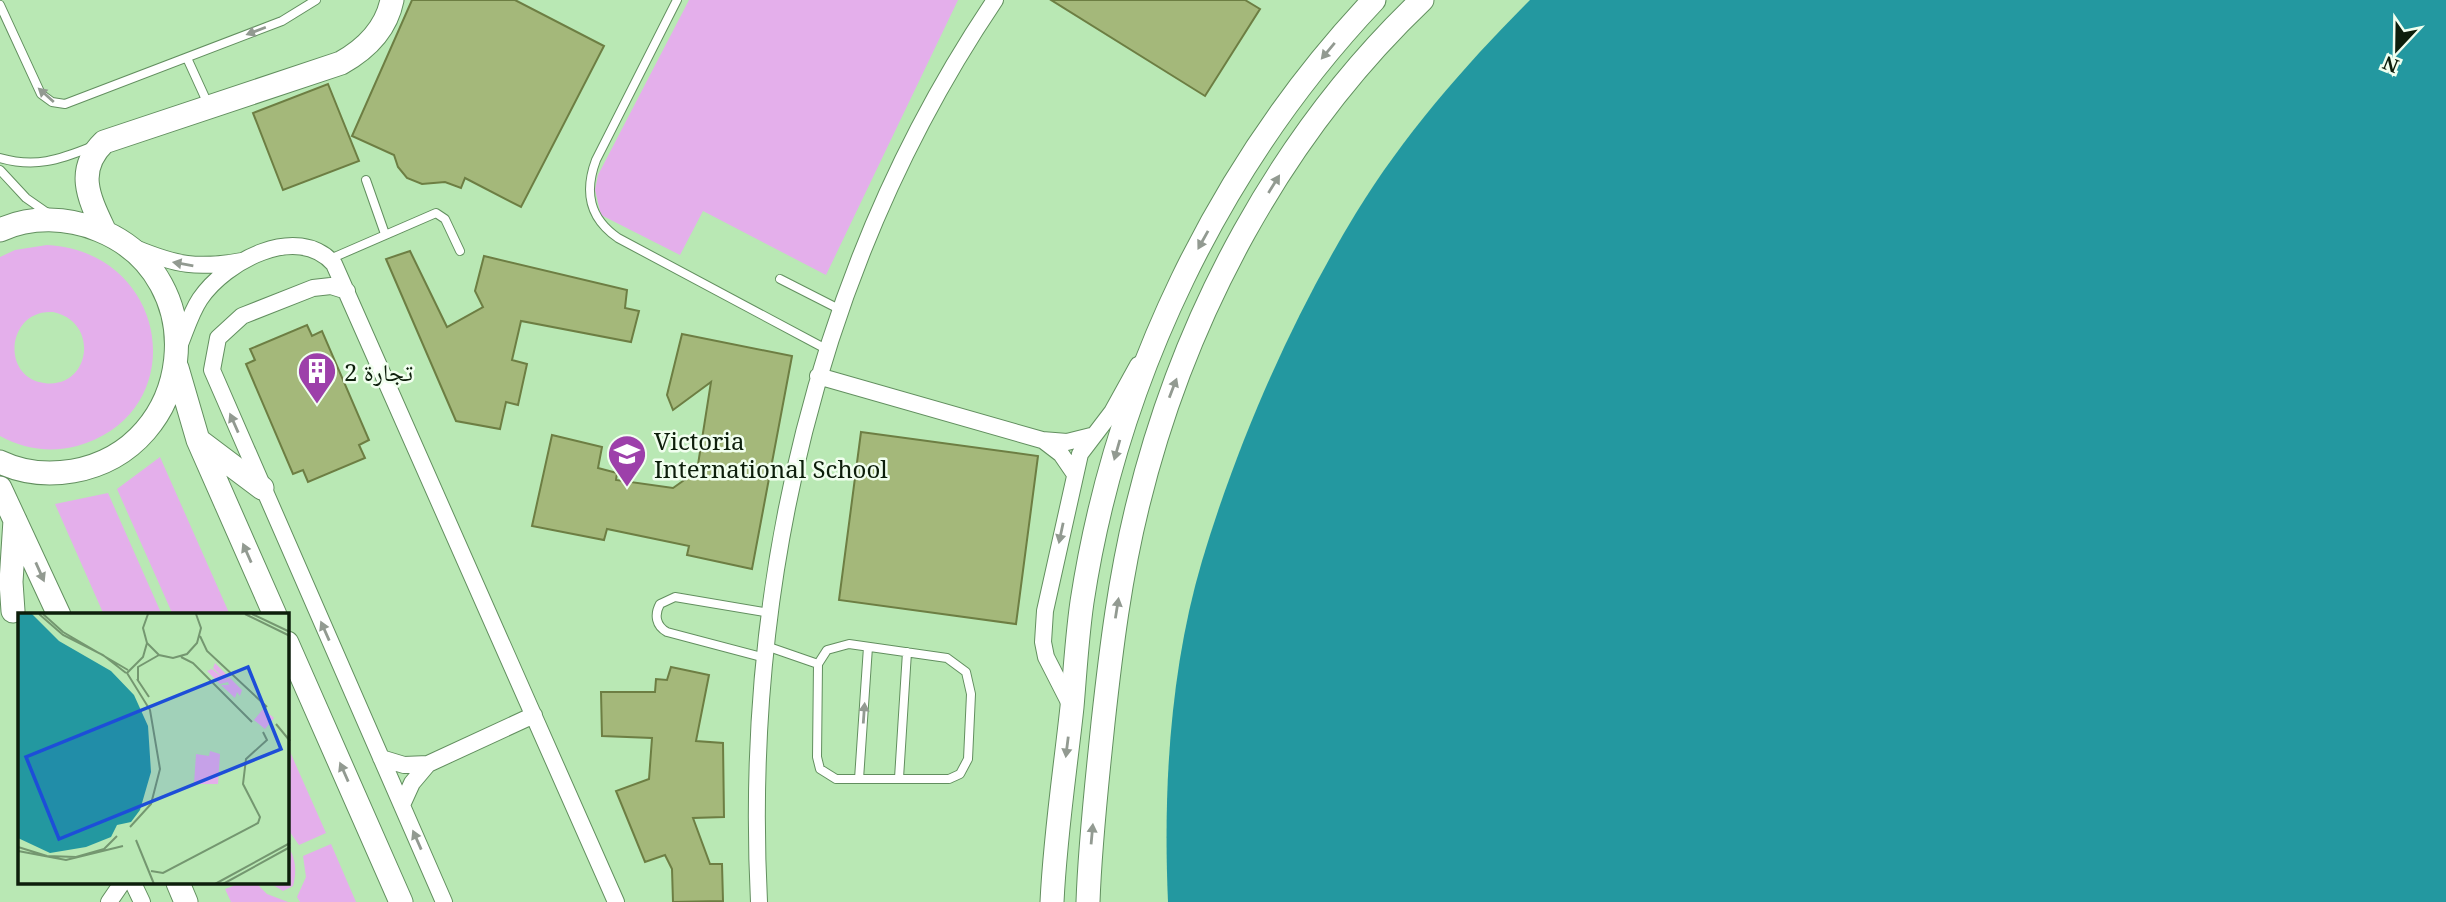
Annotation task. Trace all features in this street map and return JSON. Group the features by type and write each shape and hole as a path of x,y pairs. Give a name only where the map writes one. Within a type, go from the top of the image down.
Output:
{"main road":[{"path":"274,613 198,440 177,357 173,314 163,289 149,266 114,237 89,197 85,180 88,163 104,142 341,63 357,54 382,27 392,0"},
{"path":"1052,902 1075,654 1092,547 1119,442 1154,343 1196,252 1265,138 1312,70 1374,0"},
{"path":"1088,902 1099,763 1117,609 1137,505 1167,404 1224,270 1277,179 1338,92 1422,0"},
{"path":"0,230 23,222 58,220 114,237"},
{"path":"0,462 25,471 63,473 99,464 116,455 145,431 157,416 173,382 177,357"},
{"path":"198,440 262,488"},
{"path":"0,488 16,516 58,613"},
{"path":"16,516 11,582 16,618"},
{"path":"289,648 401,902"},
{"path":"178,884 186,902"}],"street":[{"path":"759,902 757,810 765,652 786,513 818,376 839,309 892,180 989,4"},
{"path":"114,237 165,261 191,266 247,260"},
{"path":"177,357 201,298 215,283 247,260 291,243 308,246 330,259 347,291 616,902"},
{"path":"347,291 331,286 305,290 242,316 218,338 212,359 215,380 444,902"},
{"path":"1072,707 1046,657 1043,626 1074,473 1080,454 1091,436 1112,412 1133,372 1154,343"},
{"path":"818,376 1042,440 1067,442 1091,436"},
{"path":"1042,440 1060,454 1074,473"},
{"path":"0,581 16,618"},
{"path":"381,758 404,765 428,764 534,715"},
{"path":"402,805 412,783 428,764"},
{"path":"109,902 121,884"},
{"path":"133,884 142,902"}],"lane":[{"path":"0,5 37,88 52,102 72,102 298,14 317,0"},
{"path":"677,0 596,159 589,184 592,210 599,222 618,239 826,349"},
{"path":"187,58 210,107"},
{"path":"0,158 25,164 49,162 104,142"},
{"path":"0,170 26,198 58,220"},
{"path":"366,180 385,234"},
{"path":"330,259 436,213 445,219 460,251"},
{"path":"780,279 839,309"},
{"path":"770,613 675,597 660,604 656,615 659,625 667,632 818,664"},
{"path":"843,644 907,652 947,658 966,672 971,694 968,759 964,770 955,778 830,778 818,764 818,664 823,654 832,647 843,644"},
{"path":"859,779 868,647"},
{"path":"899,778 907,652"}],"shaded area":[{"path":"689,0 958,0 826,275 703,211 680,255 601,215 595,190 598,175"},
{"path":"47,245 89,254 120,275 142,303 152,336 151,370 139,402 114,428 77,446 37,448 0,436 0,257 15,250","holes":["53,312 68,318 78,328 83,341 84,354 80,366 72,376 60,382 44,383 30,378 20,369 15,357 18,332 26,321 38,314"]},
{"path":"160,457 229,613 172,613 117,489"},
{"path":"108,493 161,613 103,613 55,504"},
{"path":"289,750 326,833 299,845 289,831"},
{"path":"331,844 356,902 300,902 297,897 306,877 303,856"},
{"path":"289,848 294,860 295,875 293,886 283,891 272,884 289,884"},
{"path":"238,884 257,884 267,894 288,902 231,902 225,889"}],"water":[{"path":"1530,0 2446,0 2446,902 1168,902 1168,773 1182,644 1202,561 1249,426 1288,338 1332,254 1374,184 1437,102 1482,49"}],"building":[{"path":"412,0 515,0 604,46 521,207 465,178 461,188 445,182 422,184 407,178 398,167 394,155 352,136"},
{"path":"1051,0 1245,0 1260,9 1205,96"},
{"path":"328,84 359,161 283,190 253,113"},
{"path":"410,251 447,327 483,307 475,291 484,256 627,290 625,308 639,311 631,342 521,321 512,360 527,364 518,405 506,402 500,429 456,421 386,259"},
{"name":"تجارة 2","path":"307,325 312,336 322,331 369,440 359,445 365,458 308,482 303,470 293,474 246,364 255,360 250,349"},
{"path":"682,334 792,356 752,569 687,555 689,546 607,529 604,540 532,526 552,435 602,447 598,468 617,473 616,480 673,488 697,471 711,382 673,410 667,395"},
{"path":"861,432 1038,456 1016,624 839,600"},
{"path":"671,667 709,675 696,741 723,743 724,817 693,818 710,864 722,864 723,901 673,902 672,869 665,855 645,862 616,791 649,779 652,738 602,736 601,692 655,692 656,679 667,680"}],"place":[{"name":"تجارة 2","path":"317,405"},
{"name":"Victoria International School","path":"627,488"}]}
